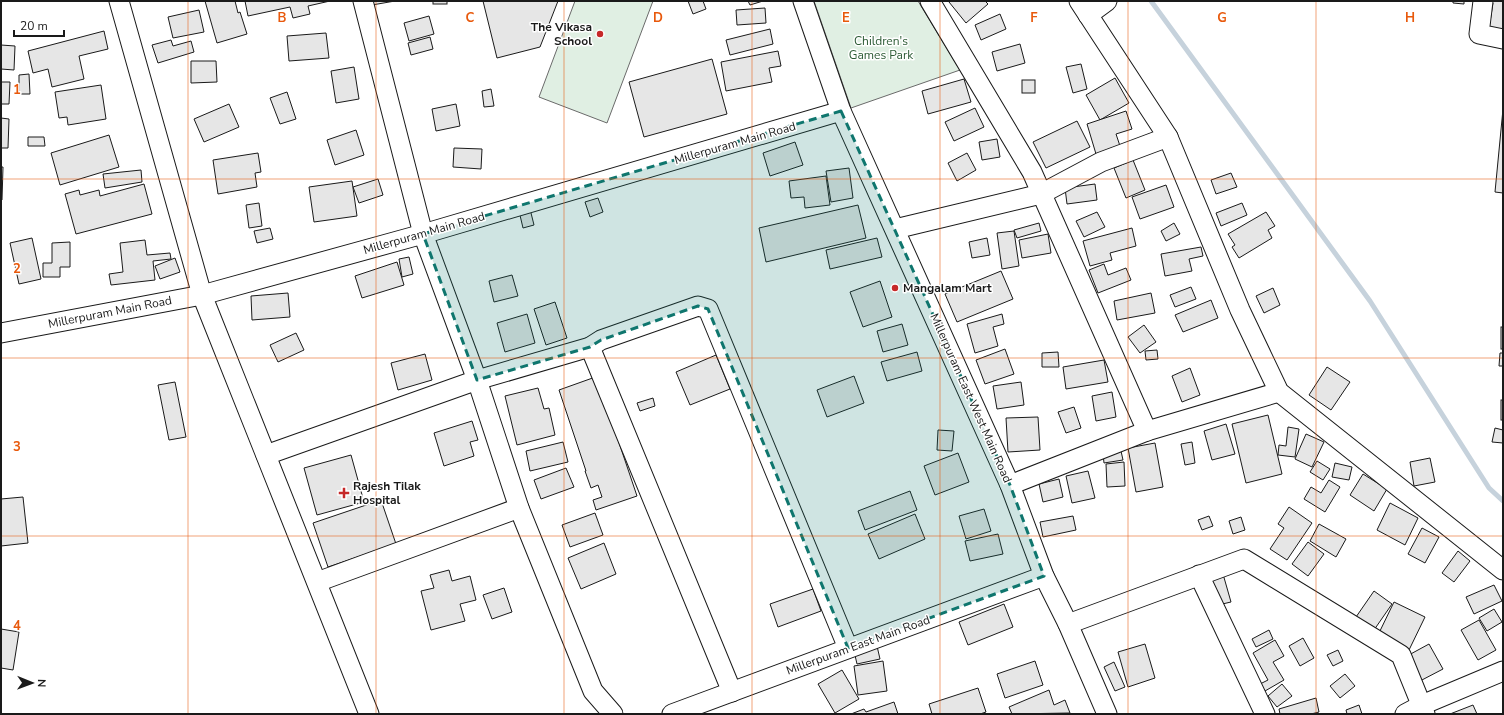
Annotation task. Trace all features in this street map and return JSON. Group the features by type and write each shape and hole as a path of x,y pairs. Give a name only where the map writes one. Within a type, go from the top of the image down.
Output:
{"street":[{"path":"119,1 202,295 369,714"},
{"path":"363,1 423,234 477,380 520,508 593,691 613,714"},
{"name":"Millerpuram East West Main Road","path":"803,1 841,111 1010,485 1044,576 1068,624 1108,714"},
{"path":"930,1 1032,172 1147,431"},
{"path":"1107,1 1084,8 1168,137 1240,310 1279,392 1503,570"},
{"path":"1483,1 1479,34 1503,39"},
{"name":"Millerpuram Main Road","path":"1,333 202,295 423,234 841,111"},
{"path":"895,229 1041,194 1101,162 1168,137"},
{"path":"266,456 477,380 590,347 601,340 698,306 708,309 848,648"},
{"path":"590,347 732,692"},
{"path":"1010,485 1147,431 1279,392"},
{"path":"317,582 520,508"},
{"path":"1068,624 1244,559 1401,655 1423,710"},
{"name":"Millerpuram East Main Road","path":"672,714 1044,576"},
{"path":"1198,576 1265,714"},
{"path":"1405,714 1423,710 1503,671"}],"highlighted area":[{"path":"841,111 1010,485 1044,576 848,648 708,309 698,306 601,340 590,347 477,380 423,234"}],"green space":[{"path":"575,1 653,1 607,123 539,97"},
{"name":"Children's Games Park","path":"814,1 918,1 960,70 851,108"}],"building":[{"path":"205,1 235,1 238,13 240,12 247,34 217,43"},
{"path":"245,1 330,1 308,6 310,14 293,18 290,7 248,16"},
{"path":"371,1 395,1 372,5"},
{"path":"433,1 447,1 447,4 433,4"},
{"path":"483,1 558,1 540,47 497,58"},
{"path":"688,1 703,1 706,9 693,14"},
{"path":"748,1 763,1 750,5"},
{"path":"985,1 988,4 966,23 949,2"},
{"path":"1453,1 1464,1 1464,4 1453,3"},
{"path":"1490,1 1503,1 1503,30 1489,28 1493,3 1489,3"},
{"path":"765,8 766,23 737,25 736,10"},
{"path":"199,10 204,32 173,38 168,17"},
{"path":"1000,14 1006,29 981,40 975,25"},
{"path":"429,16 434,34 409,41 404,23"},
{"path":"770,29 773,44 730,55 726,40"},
{"path":"104,31 108,49 79,56 84,79 52,87 48,69 33,73 28,51"},
{"path":"326,33 329,58 289,61 287,36"},
{"path":"430,37 433,49 411,55 408,43"},
{"path":"171,40 173,46 191,41 194,52 158,63 152,45"},
{"path":"1020,44 1025,63 997,71 992,52"},
{"path":"1,45 15,46 14,70 1,69"},
{"path":"778,51 781,66 769,68 772,82 726,91 721,62"},
{"path":"712,59 727,114 644,137 629,82"},
{"path":"191,61 216,61 217,82 191,83"},
{"path":"1081,64 1087,89 1073,93 1066,67"},
{"path":"354,67 359,99 336,103 331,71"},
{"path":"29,74 30,94 19,94 19,75"},
{"path":"1115,78 1129,103 1100,120 1086,95"},
{"path":"964,79 971,102 928,114 922,91"},
{"path":"1022,80 1035,80 1035,93 1022,93"},
{"path":"1,82 10,82 9,104 1,104"},
{"path":"101,85 106,119 68,125 67,117 59,118 55,92"},
{"path":"491,89 494,106 484,107 482,91"},
{"path":"287,92 296,119 280,124 270,98"},
{"path":"229,104 239,127 204,142 194,119"},
{"path":"456,104 460,126 436,131 432,109"},
{"path":"975,108 984,127 954,141 945,122"},
{"path":"1503,109 1503,193 1495,192"},
{"path":"1126,111 1132,129 1116,134 1120,146 1096,154 1087,124"},
{"path":"1,118 9,119 8,148 1,148"},
{"path":"1077,121 1090,147 1046,168 1033,142"},
{"path":"356,130 364,155 335,165 327,140"},
{"path":"109,135 119,167 60,185 51,153"},
{"path":"28,137 44,137 45,146 28,146"},
{"path":"997,139 1000,157 982,160 979,142"},
{"path":"795,142 803,165 770,176 763,153"},
{"path":"454,148 482,149 481,169 453,167"},
{"path":"258,153 261,172 255,173 257,187 218,194 213,160"},
{"path":"967,153 976,170 957,181 948,163"},
{"path":"1133,160 1145,190 1126,198 1114,168"},
{"path":"1,167 3,167 2,200 1,200"},
{"path":"849,168 853,198 831,202 826,171"},
{"path":"141,170 142,182 105,188 103,174"},
{"path":"1231,173 1237,187 1216,194 1211,180"},
{"path":"826,176 830,205 805,208 804,197 791,198 789,181"},
{"path":"378,179 383,195 359,203 353,187"},
{"path":"352,181 357,216 314,222 309,187"},
{"path":"144,184 152,214 76,234 65,194 79,190 80,195 99,190 100,196"},
{"path":"1095,184 1097,200 1067,204 1065,188"},
{"path":"1166,185 1174,207 1140,219 1132,197"},
{"path":"598,198 603,212 590,217 585,202"},
{"path":"259,203 262,226 249,228 246,205"},
{"path":"1242,203 1247,215 1221,226 1216,213"},
{"path":"858,205 866,238 766,262 759,228"},
{"path":"530,209 534,225 523,228 519,211"},
{"path":"1097,212 1105,227 1084,237 1076,221"},
{"path":"1266,212 1275,226 1268,230 1272,238 1239,258 1232,247 1235,245 1228,234"},
{"path":"1039,223 1041,231 1017,238 1014,230"},
{"path":"1174,223 1180,234 1166,241 1161,231"},
{"path":"270,228 273,239 257,243 254,231"},
{"path":"1132,228 1136,246 1110,253 1112,260 1090,266 1083,241"},
{"path":"1014,231 1019,266 1002,269 997,233"},
{"path":"1048,234 1051,253 1022,258 1019,240"},
{"path":"32,238 41,279 19,284 10,243"},
{"path":"877,238 882,257 830,269 826,250"},
{"path":"987,238 990,255 972,258 969,242"},
{"path":"145,240 147,255 170,253 171,259 153,261 155,280 111,285 109,274 123,272 120,243"},
{"path":"70,242 70,267 60,267 60,277 43,277 43,263 52,263 52,243"},
{"path":"1201,247 1203,256 1189,259 1192,271 1165,276 1161,254"},
{"path":"409,257 413,274 402,277 399,259"},
{"path":"175,258 180,272 160,279 155,266"},
{"path":"397,262 404,285 362,298 355,276"},
{"path":"1104,264 1108,275 1126,268 1131,280 1098,293 1089,270"},
{"path":"1001,271 1013,299 957,322 945,294"},
{"path":"512,275 518,296 494,302 489,281"},
{"path":"880,281 892,317 863,327 850,292"},
{"path":"1191,287 1196,299 1175,307 1170,295"},
{"path":"1273,288 1280,305 1264,313 1256,296"},
{"path":"288,293 290,317 252,320 251,296"},
{"path":"1151,293 1155,313 1117,320 1114,301"},
{"path":"1211,300 1218,318 1183,332 1175,315"},
{"path":"555,302 567,338 546,345 534,309"},
{"path":"527,314 535,343 505,352 497,323"},
{"path":"1002,314 1004,324 993,327 998,346 975,353 967,324"},
{"path":"902,324 908,345 883,352 877,331"},
{"path":"1144,325 1156,342 1140,353 1128,337"},
{"path":"1501,327 1503,327 1503,349 1501,349"},
{"path":"296,333 304,350 278,362 270,345"},
{"path":"1005,349 1014,374 985,384 976,360"},
{"path":"1157,350 1158,359 1146,360 1145,351"},
{"path":"917,352 922,371 887,381 881,362"},
{"path":"1058,352 1059,367 1042,367 1042,353"},
{"path":"1500,353 1503,353 1503,366 1499,366"},
{"path":"425,354 432,380 398,390 391,363"},
{"path":"716,355 730,389 690,405 676,372"},
{"path":"1104,360 1108,382 1066,389 1063,367"},
{"path":"1327,367 1350,382 1331,410 1309,395"},
{"path":"1190,368 1200,395 1182,402 1172,376"},
{"path":"601,375 611,419 637,496 596,510 593,500 602,497 598,485 591,488 559,390"},
{"path":"854,376 864,403 827,417 817,390"},
{"path":"175,382 186,437 169,440 158,385"},
{"path":"1021,382 1024,405 997,409 993,386"},
{"path":"538,388 544,409 549,408 555,435 517,445 505,396"},
{"path":"1112,392 1116,417 1096,421 1092,396"},
{"path":"653,398 655,406 640,411 637,403"},
{"path":"1501,400 1503,400 1503,420 1501,420"},
{"path":"1074,407 1081,428 1066,433 1058,412"},
{"path":"1268,415 1282,474 1246,483 1232,424"},
{"path":"1038,417 1040,450 1008,452 1006,418"},
{"path":"472,421 478,440 470,442 474,456 444,466 434,433"},
{"path":"1226,424 1235,454 1212,460 1204,431"},
{"path":"1288,427 1299,429 1295,457 1278,455 1279,445 1286,446"},
{"path":"1495,428 1503,430 1503,443 1492,442"},
{"path":"938,430 954,431 952,451 937,450"},
{"path":"1306,434 1324,442 1312,467 1295,459"},
{"path":"563,442 568,462 530,471 526,451"},
{"path":"1192,442 1195,463 1185,465 1181,444"},
{"path":"1155,443 1163,487 1136,492 1128,448"},
{"path":"1121,451 1123,460 1104,463 1103,454"},
{"path":"958,453 969,482 935,495 924,466"},
{"path":"351,455 364,502 317,515 304,468"},
{"path":"1430,458 1435,482 1414,486 1410,462"},
{"path":"1317,461 1330,469 1323,480 1310,472"},
{"path":"1124,462 1125,486 1107,487 1106,464"},
{"path":"1335,463 1352,467 1349,480 1332,477"},
{"path":"566,468 574,487 541,499 534,480"},
{"path":"1088,471 1095,498 1072,503 1066,476"},
{"path":"1363,474 1387,489 1374,511 1350,495"},
{"path":"1059,479 1063,497 1043,502 1039,484"},
{"path":"1329,480 1340,487 1325,512 1304,499 1311,487 1321,493"},
{"path":"910,491 917,510 865,530 858,511"},
{"path":"23,497 28,543 1,546 1,499"},
{"path":"381,500 396,544 328,567 313,523"},
{"path":"1390,503 1418,518 1405,545 1377,530"},
{"path":"1289,507 1312,523 1287,560 1270,549 1284,528 1278,524"},
{"path":"984,509 991,531 966,539 959,516"},
{"path":"595,513 603,535 570,547 562,525"},
{"path":"915,514 925,539 879,559 868,534"},
{"path":"1073,516 1076,530 1043,537 1040,522"},
{"path":"1209,516 1213,526 1202,530 1198,520"},
{"path":"1241,517 1245,530 1233,534 1229,521"},
{"path":"1319,524 1346,539 1336,557 1310,541"},
{"path":"1422,528 1439,537 1425,563 1408,554"},
{"path":"998,534 1003,554 970,561 965,541"},
{"path":"1308,542 1324,554 1308,576 1292,564"},
{"path":"604,543 616,574 581,589 568,558"},
{"path":"1458,551 1470,561 1454,582 1442,573"},
{"path":"449,570 452,581 470,576 476,600 460,604 465,621 431,630 421,591 434,588 430,575"},
{"path":"1223,574 1231,602 1218,605 1210,578"},
{"path":"1494,585 1502,601 1474,614 1466,597"},
{"path":"504,588 512,612 492,619 483,595"},
{"path":"813,589 821,611 778,627 770,604"},
{"path":"1374,591 1392,604 1374,630 1356,617"},
{"path":"1394,602 1425,617 1409,650 1378,635"},
{"path":"1004,604 1013,627 968,645 959,622"},
{"path":"1494,609 1502,622 1487,631 1479,618"},
{"path":"1479,620 1496,650 1478,660 1461,630"},
{"path":"1,629 19,632 13,670 1,668"},
{"path":"1269,630 1273,639 1256,647 1252,639"},
{"path":"1303,638 1314,658 1300,666 1289,646"},
{"path":"1275,640 1284,656 1273,662 1284,680 1265,691 1260,684 1268,680 1253,653"},
{"path":"1145,644 1155,678 1128,687 1118,652"},
{"path":"1429,644 1443,669 1420,681 1407,656"},
{"path":"877,646 880,659 857,664 854,651"},
{"path":"1338,650 1343,661 1333,666 1327,655"},
{"path":"883,661 887,691 858,695 854,666"},
{"path":"1035,661 1043,685 1005,698 997,674"},
{"path":"1114,662 1125,687 1115,691 1104,667"},
{"path":"842,670 859,699 835,713 818,684"},
{"path":"1345,674 1355,686 1340,698 1330,686"},
{"path":"1282,684 1292,696 1277,707 1268,696"},
{"path":"978,688 986,712 980,714 932,714 929,704"},
{"path":"1049,690 1054,705 1065,700 1070,713 1012,714 1009,707"},
{"path":"1316,698 1319,712 1311,714 1280,714 1279,709"},
{"path":"894,702 898,714 851,714 864,709 866,712"},
{"path":"1359,705 1362,714 1347,714 1346,710"},
{"path":"1473,705 1477,714 1450,714"}],"waterway":[{"path":"1151,1 1370,301 1489,488 1503,501"}],"place":[{"name":"The Vikasa School","path":"600,34"},
{"name":"Mangalam Mart","path":"895,288"},
{"name":"Rajesh Tilak Hospital","path":"344,493"}]}
